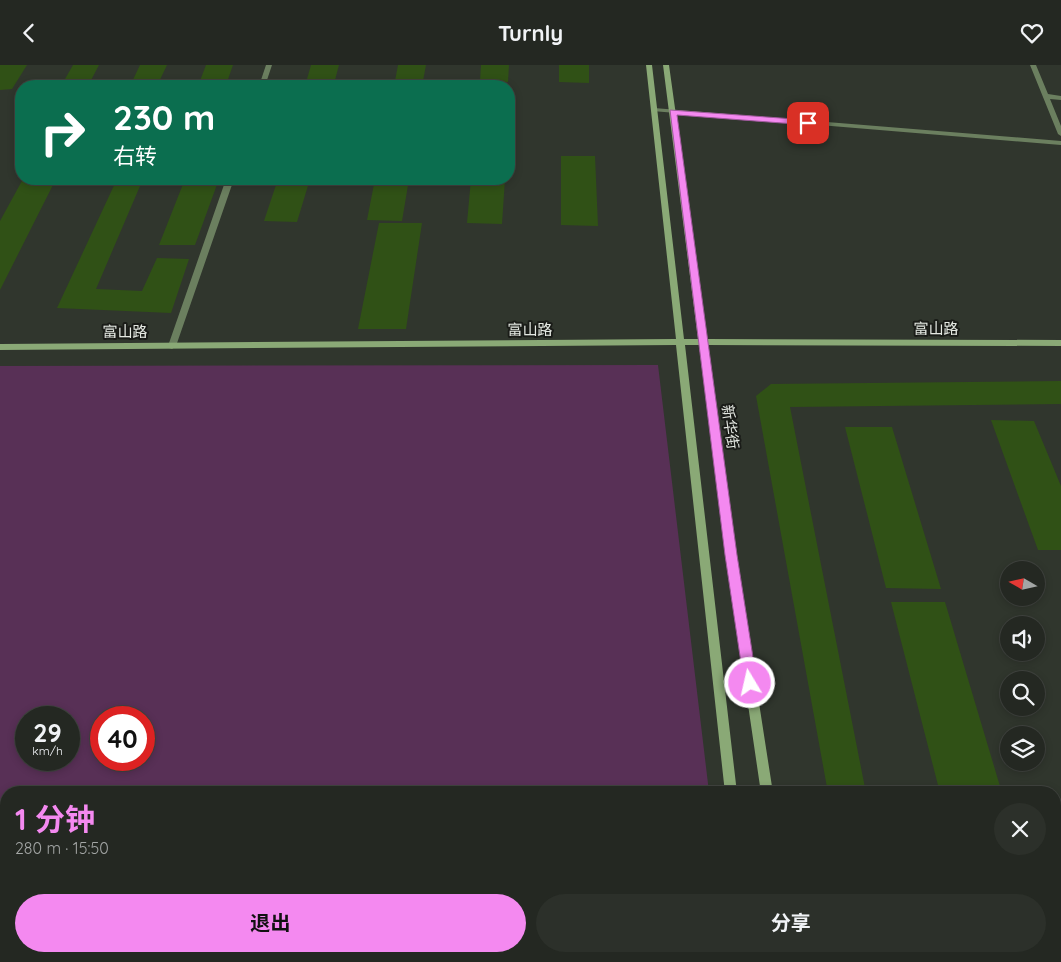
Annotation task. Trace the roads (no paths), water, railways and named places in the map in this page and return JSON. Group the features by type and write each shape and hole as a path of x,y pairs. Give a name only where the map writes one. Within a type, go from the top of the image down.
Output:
{"street":[{"path":"264,80 269,65"},
{"path":"649,65 730,786"},
{"name":"新华街","path":"666,65 731,555 766,786"},
{"path":"1033,65 1061,135"},
{"path":"1045,96 1061,98"},
{"path":"654,110 1061,143"},
{"path":"172,346 228,185"},
{"name":"富山路","path":"0,347 703,342 1061,343"}]}
